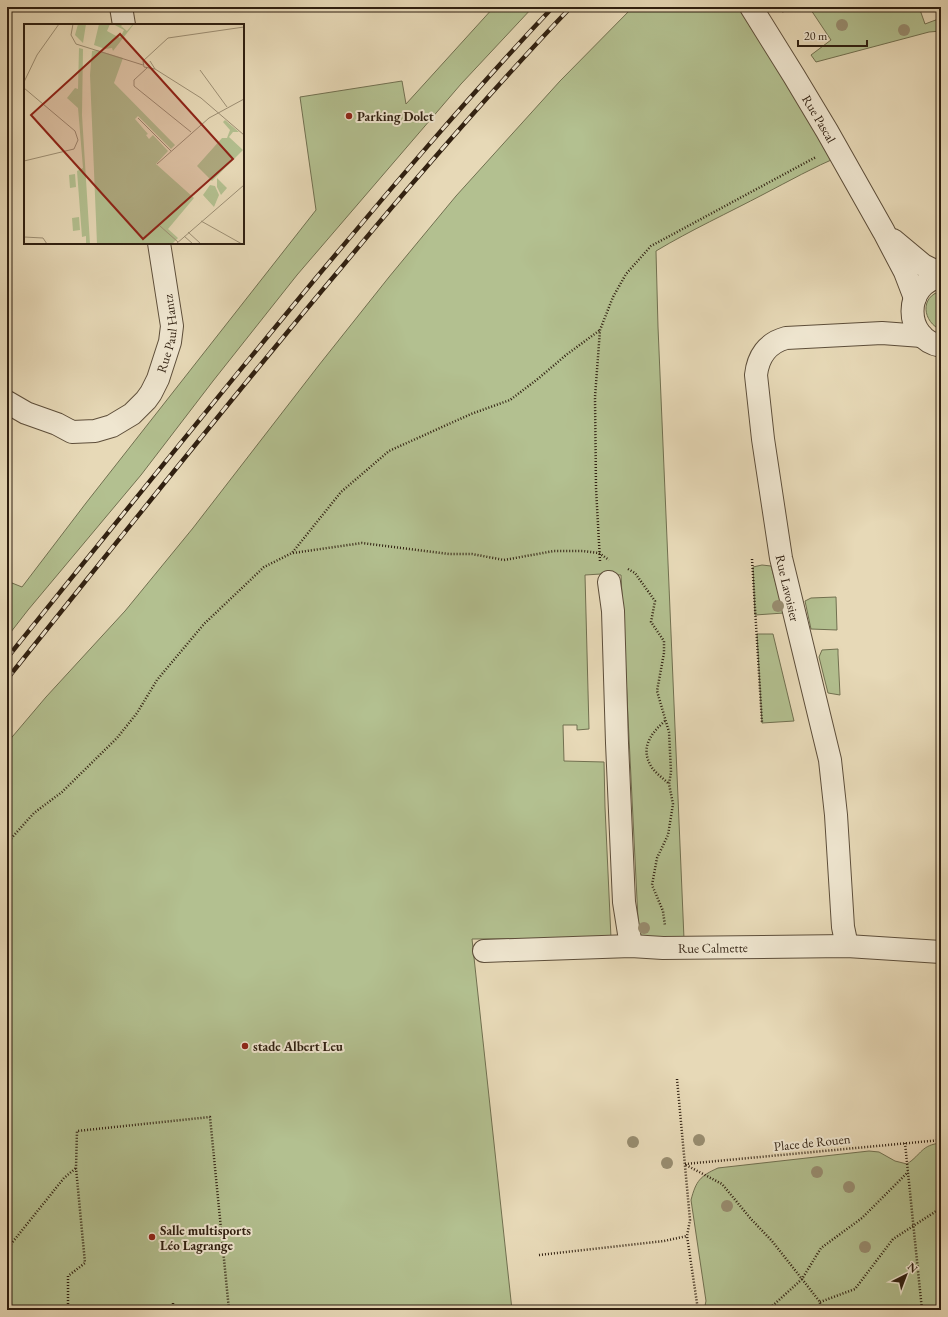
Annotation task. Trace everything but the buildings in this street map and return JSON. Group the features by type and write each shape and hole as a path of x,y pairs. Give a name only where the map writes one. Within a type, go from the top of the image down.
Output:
{"street":[{"path":"121,7 124,24"},
{"name":"Rue Pascal","path":"751,7 805,94 884,232 905,272 913,305 913,320 916,329 933,344"},
{"name":"Rue Pascal","path":"884,232 923,265 941,274"},
{"name":"Rue Paul Hantz","path":"7,402 26,413 57,424 72,432 95,431 112,426 132,414 152,393 170,342 172,326 159,244"},
{"name":"Rue Lavoisier","path":"882,332 899,323 913,305 920,289 928,282 941,277"},
{"name":"Rue Lavoisier","path":"846,946 843,927 836,815 830,760 781,558 763,440 756,375 759,360 762,354 775,342 786,338 882,332 933,344"},
{"path":"614,570 613,611 624,902 631,946"},
{"name":"Rue Calmette","path":"484,951 631,946 663,948 846,946 941,952"}],"path":[{"path":"663,948 666,933 663,911 652,885 657,858 668,835 673,804 669,784 671,772 669,732 657,691 664,653 664,641 650,622 655,601 636,573 614,570 599,553 596,488 596,397 600,330 613,297 626,274 651,246 822,153"},
{"path":"292,553 341,492 390,451 471,414 510,400 600,330"},
{"path":"7,843 34,813 62,792 118,738 137,713 158,680 204,624 264,567 292,553 362,544 419,549 448,554 472,554 504,560 554,552 583,551 599,553"},
{"path":"752,559 762,723"},
{"path":"665,721 654,731 648,743 646,755 652,768 669,784"},
{"path":"678,1079 690,1220 687,1236 698,1310"},
{"path":"68,1310 68,1276 85,1263 76,1168 77,1131 210,1117 229,1310"},
{"name":"Place de Rouen","path":"685,1164 941,1140"},
{"path":"905,1143 922,1310"},
{"path":"685,1164 722,1184 802,1278 820,1302 820,1310"},
{"path":"7,1249 64,1178 76,1168"},
{"path":"768,1310 802,1278 821,1248 862,1218 908,1172"},
{"path":"820,1302 855,1289 893,1239 941,1208"},
{"path":"539,1255 664,1241 687,1236"},
{"path":"172,1303 173,1310"}],"green space":[{"path":"494,7 533,7 461,84 297,275 141,475 7,637 7,581 22,587 316,210 300,97 402,81 406,104"},
{"path":"633,7 751,7 840,156 811,169 656,251 684,939 639,940 621,575 585,575 589,729 577,730 577,725 563,725 564,761 604,762 611,938 472,939 512,1310 7,1310 7,743 46,697 125,611 193,528 389,277 456,196 560,81"},
{"path":"809,7 919,7 925,24 941,18 941,31 929,32 816,62 811,55 831,40"},
{"path":"941,291 941,330 930,321 926,310 929,298"},
{"path":"762,565 771,566 784,613 755,615 753,567"},
{"path":"836,597 837,630 811,629 805,601 811,598"},
{"path":"757,634 773,634 794,721 762,723"},
{"path":"838,649 840,695 828,693 819,657 822,650"},
{"path":"941,1143 941,1310 704,1310 706,1301 691,1200 697,1184 707,1174 718,1168 869,1151 879,1152 895,1161 907,1164 925,1148"}],"railway":[{"path":"7,658 336,254 458,111 553,7"},
{"path":"7,679 214,421 298,319 425,168 571,7"}],"place":[{"name":"Parking Dolet","path":"349,116"},
{"name":"stade Albert Leu","path":"245,1046"},
{"name":"Salle multisports Léo Lagrange","path":"152,1237"}]}
